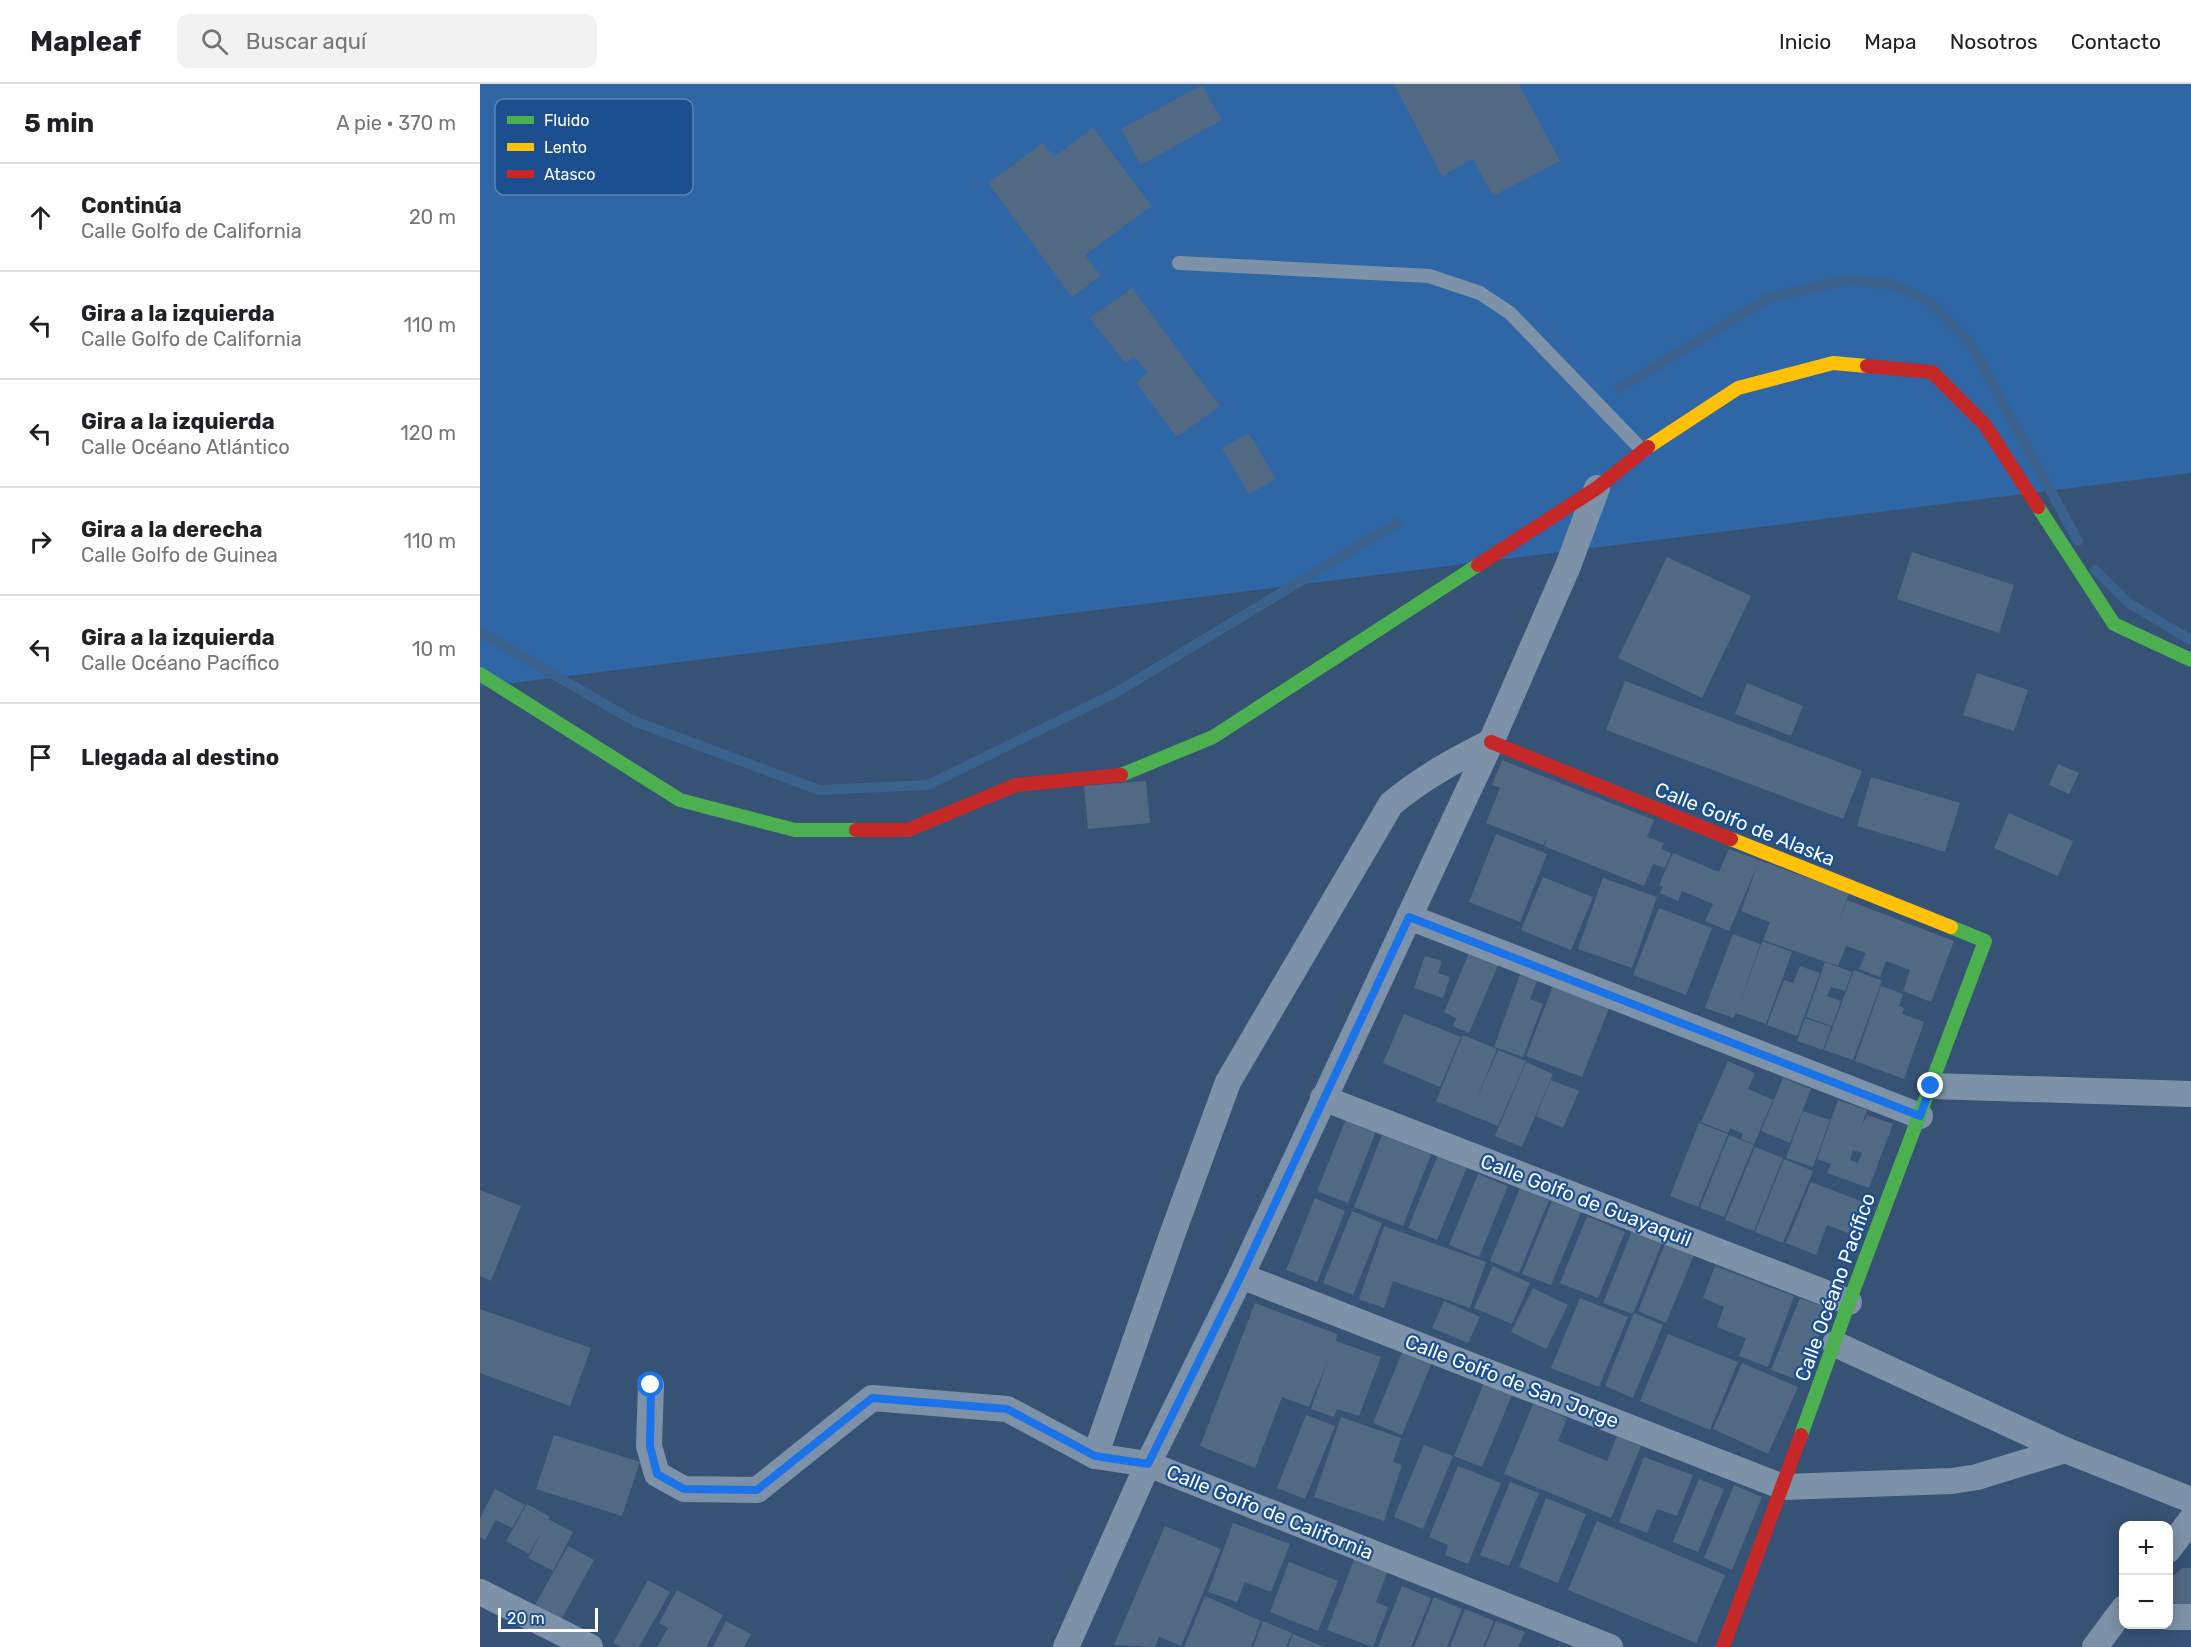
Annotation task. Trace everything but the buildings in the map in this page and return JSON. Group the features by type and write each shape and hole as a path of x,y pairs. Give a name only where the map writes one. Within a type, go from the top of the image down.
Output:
{"street":[{"path":"480,674 680,800 795,830 908,830 1016,785 1118,776 1213,737 1597,488 1644,451 1738,388 1833,363 1932,372 1985,425 2114,624 2191,660"},
{"path":"1066,1647 1148,1464 1241,1276 1491,742 1568,566 1597,488"},
{"path":"1095,1456 1228,1082 1391,804 1414,785 1441,768 1491,742"},
{"name":"Calle Golfo de Alaska","path":"1491,742 1985,941"},
{"path":"1409,917 1920,1116"},
{"name":"Calle Océano Pacífico","path":"1723,1647 1849,1302 1985,941"},
{"path":"1931,1086 2191,1094"},
{"name":"Calle Golfo de Guayaquil","path":"1323,1098 1849,1302"},
{"name":"Calle Golfo de San Jorge","path":"1241,1276 1783,1487"},
{"path":"1835,1344 2065,1450 2191,1500"},
{"name":"Calle Golfo de California","path":"651,1385 650,1446 657,1474 684,1489 757,1490 872,1398 1007,1409 1095,1456 1148,1464 1610,1647"},
{"path":"1783,1487 1952,1481 1977,1477 2065,1450"},
{"path":"2173,1545 2191,1520"},
{"path":"480,1592 590,1647"},
{"path":"2096,1647 2119,1617"},
{"path":"2173,1617 2191,1617"}],"lane":[{"path":"1179,263 1429,276 1480,293 1510,313 1644,451"}],"shaded area":[{"path":"480,84 2191,84 2191,473 480,687"}],"waterway":[{"path":"1620,388 1770,297 1848,280 1894,285 1930,302 1969,341 2078,541"},
{"path":"480,632 634,721 819,790 928,785 1115,693 1397,523"},
{"path":"2095,570 2130,604 2191,640"}],"traffic: fast":[{"path":"2038,507 2114,624 2191,660"},
{"path":"1121,775 1213,737 1478,565"},
{"path":"480,674 680,800 795,830 856,830"},
{"path":"1801,1435 1985,941 1951,927"}],"traffic: slow":[{"path":"1648,447 1738,388 1833,363 1867,366"},
{"path":"1731,839 1951,927"}],"traffic: jam":[{"path":"1867,366 1932,372 1985,425 2038,507"},
{"path":"1478,565 1597,488 1648,447"},
{"path":"1491,742 1731,839"},
{"path":"856,830 908,830 1016,785 1121,775"},
{"path":"1723,1647 1801,1435"}],"route":[{"path":"651,1385 650,1446 657,1474 684,1489 757,1490 872,1398 1007,1409 1095,1456 1148,1464 1241,1276 1409,917 1920,1116 1931,1086"}]}
